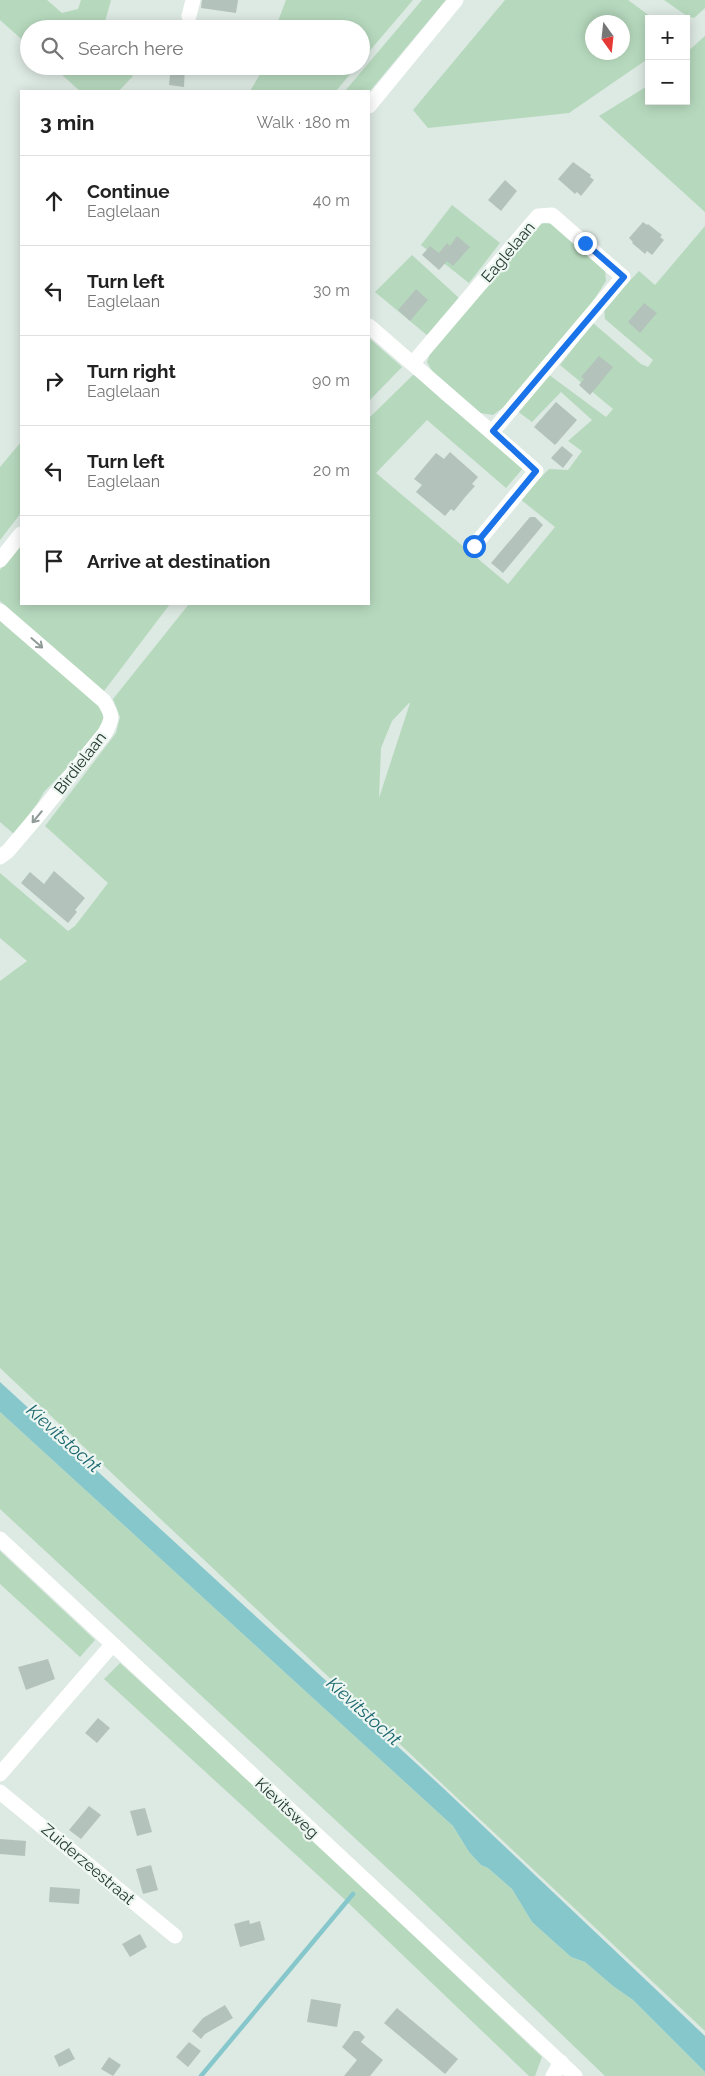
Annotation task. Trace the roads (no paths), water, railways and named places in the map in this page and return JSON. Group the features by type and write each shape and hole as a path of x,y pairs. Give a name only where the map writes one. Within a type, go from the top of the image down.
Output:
{"street":[{"path":"189,16 193,0"},
{"path":"370,105 456,0"},
{"name":"Eaglelaan","path":"413,363 538,216 552,215 624,277 493,431"},
{"path":"370,327 493,431 536,471 474,546"},
{"path":"0,560 20,535"},
{"name":"Birdielaan","path":"0,611 104,701 112,713 111,722 105,733 8,851 0,856"},
{"name":"Kievitsweg","path":"0,1539 575,2076"},
{"path":"0,1774 112,1645"},
{"name":"Zuiderzeestraat","path":"0,1792 175,1936"},
{"path":"553,2076 561,2062"}],"water":[{"path":"0,1382 442,1787 705,2036 705,2072 633,2000 585,1962 571,1957 532,1922 512,1889 488,1868 481,1865 469,1852 453,1826 0,1412"}],"waterway":[{"path":"201,2076 353,1894"}],"water label":[{"name":"Kievitstocht","path":"64,1438"},
{"name":"Kievitstocht","path":"364,1711"}]}
